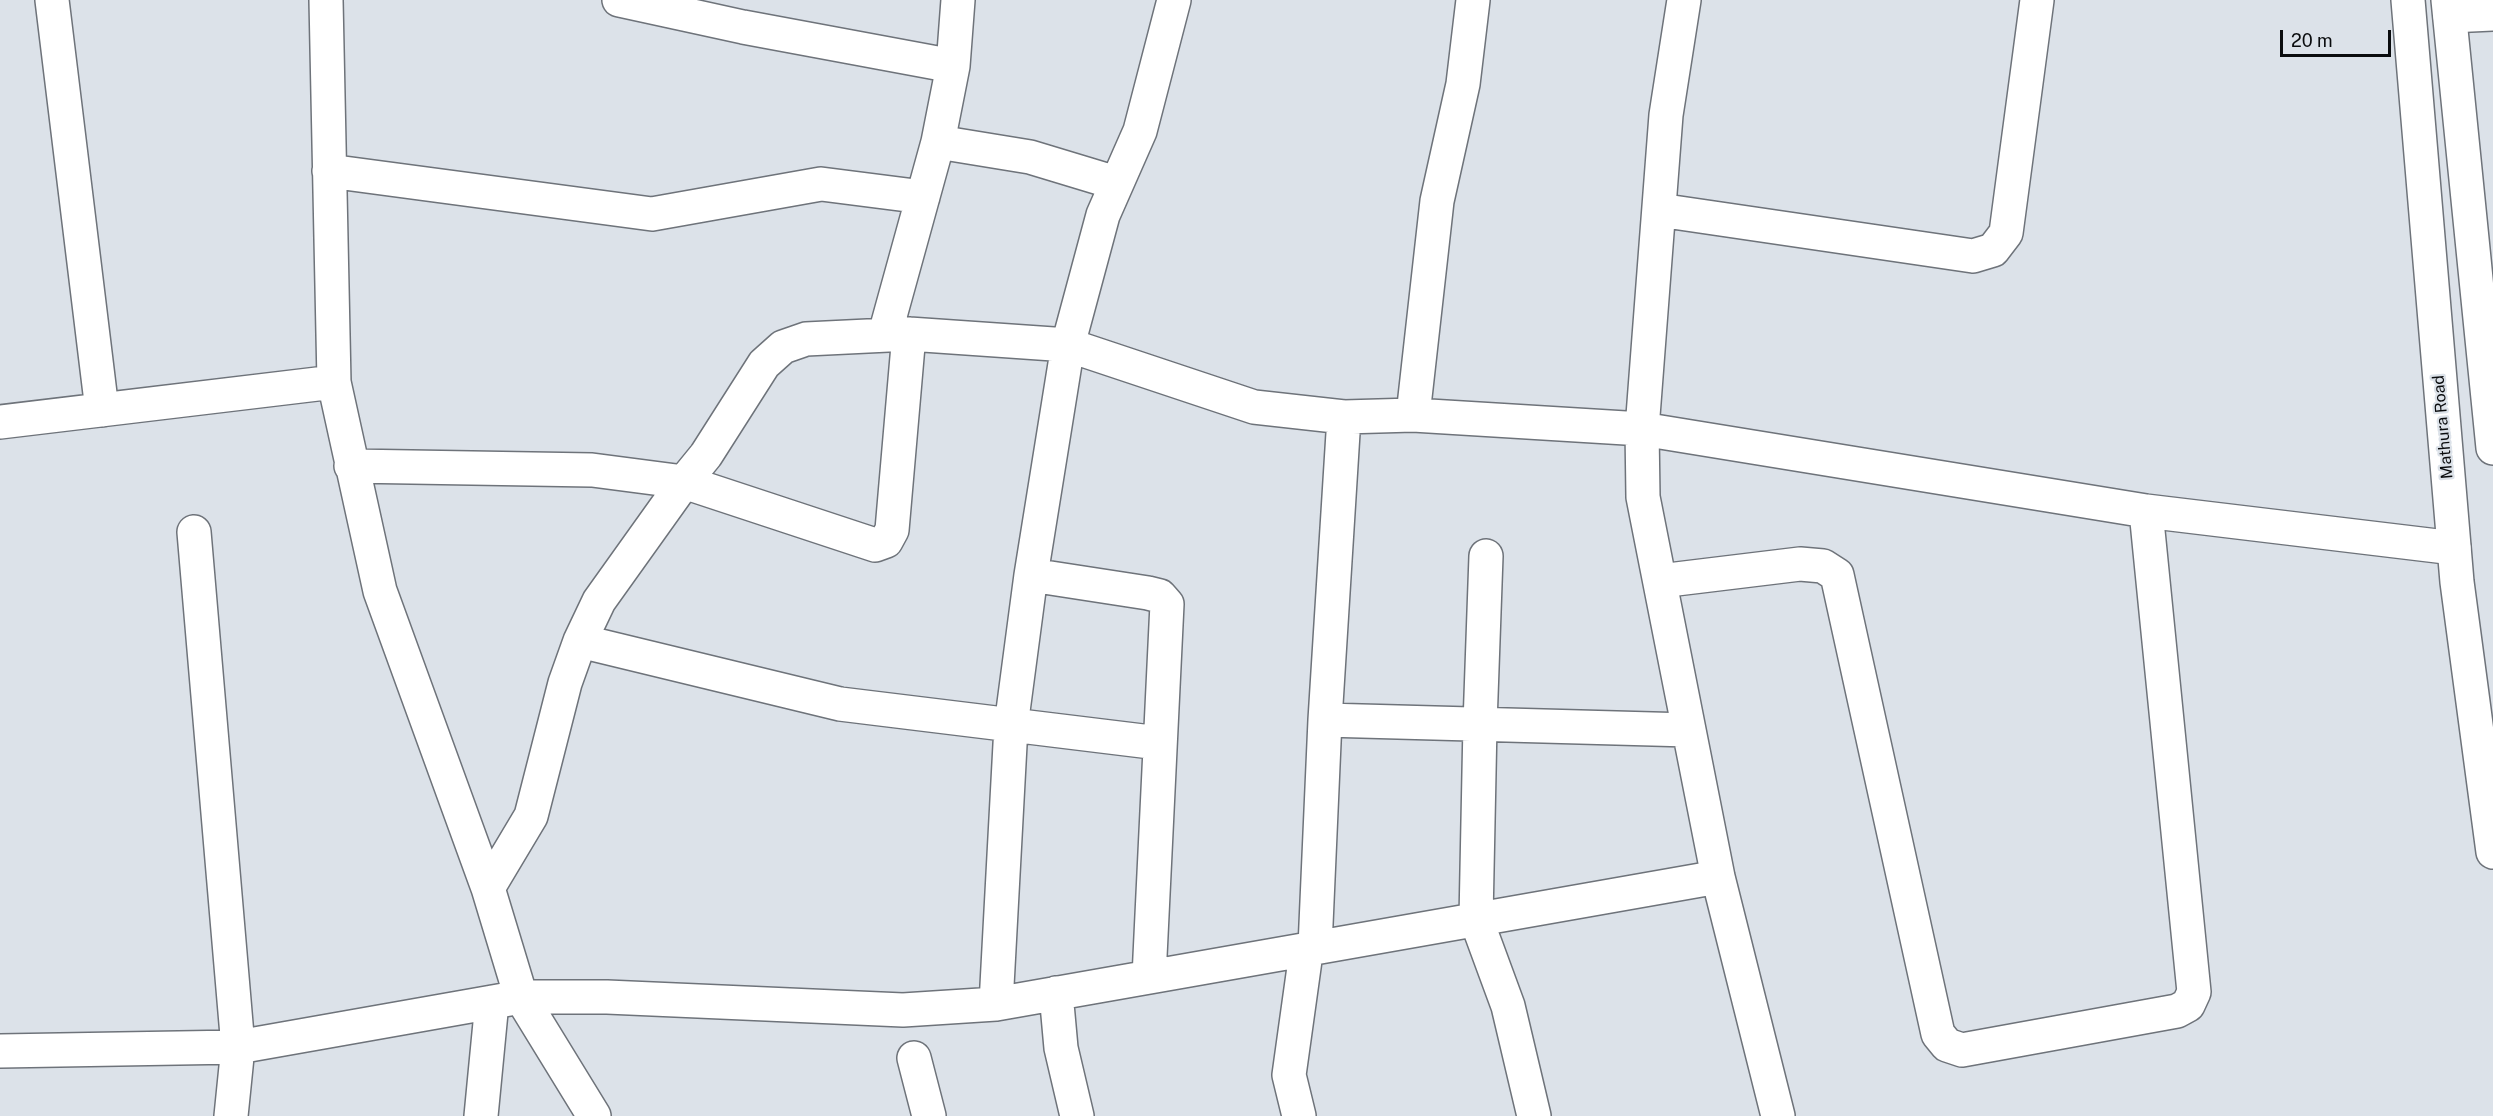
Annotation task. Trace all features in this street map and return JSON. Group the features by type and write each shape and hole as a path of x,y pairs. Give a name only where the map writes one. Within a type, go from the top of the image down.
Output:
{"street":[{"path":"52,0 102,410"},
{"path":"326,0 334,382 351,466 384,602 488,888 507,1000 481,1116"},
{"path":"620,0 732,25 953,66"},
{"path":"351,466 592,470 684,482 875,545 886,541 892,530 897,334 923,197 938,142 953,66 957,0"},
{"path":"996,1004 1011,726 1030,575 1068,345 1103,215 1140,131 1174,0"},
{"path":"1413,415 1437,201 1463,84 1473,0"},
{"path":"1684,0 1666,115 1642,429 1643,496 1718,877 1778,1116"},
{"path":"1659,210 1973,256 1993,250 2006,233 2037,0"},
{"name":"Mathura Road","path":"2408,0 2454,548 2493,852"},
{"path":"2493,14 2449,8 2493,448"},
{"path":"938,142 1030,157 1116,183"},
{"path":"329,171 652,214 821,184 923,197"},
{"path":"488,888 531,816 565,683 580,641 599,601 706,455 764,364 783,347 806,339 897,334 1068,345 1254,407 1344,417 1413,415 1642,429 2146,512 2454,548"},
{"path":"0,422 334,382"},
{"path":"1315,947 1325,720 1344,417"},
{"path":"1660,581 1800,564 1823,566 1837,575 1938,1034 1947,1046 1962,1050 2177,1011 2188,1005 2194,992 2146,512"},
{"path":"194,532 238,1047 231,1116"},
{"path":"1486,556 1476,919 1508,1006 1534,1116"},
{"path":"1030,575 1148,593 1160,596 1167,604 1149,976"},
{"path":"580,641 840,704 1159,743"},
{"path":"1325,720 1689,730"},
{"path":"0,1051 238,1047 507,1000 607,997 903,1010 996,1004 1718,877"},
{"path":"1299,1116 1289,1075 1306,953 1315,947"},
{"path":"1056,993 1061,1048 1077,1116"},
{"path":"507,1000 594,1116"},
{"path":"914,1058 929,1116"}]}
